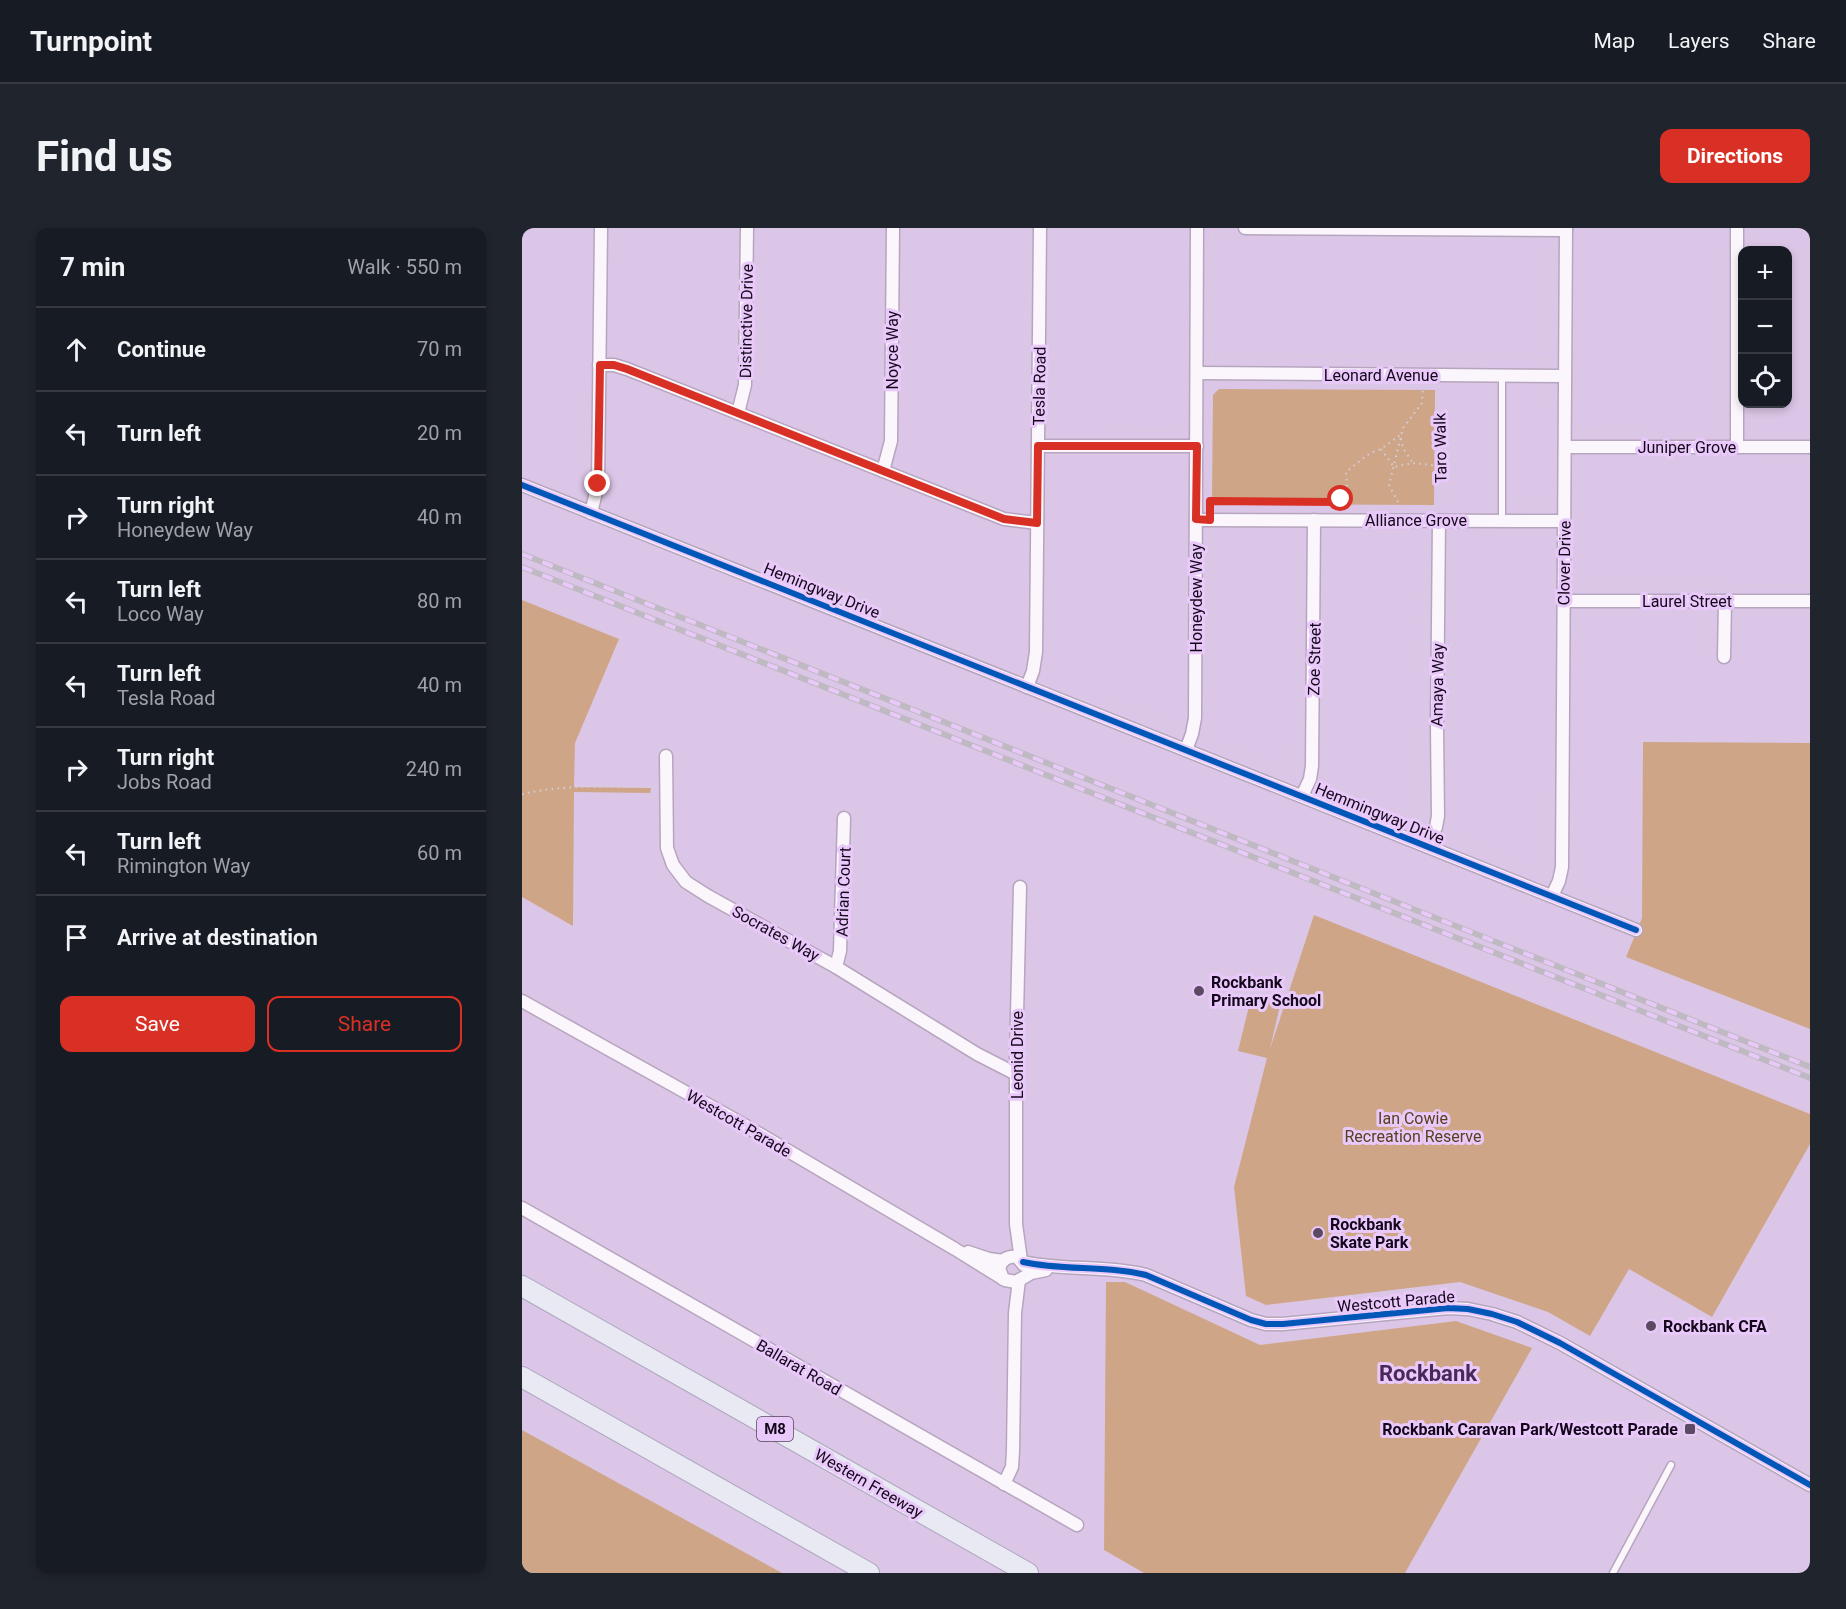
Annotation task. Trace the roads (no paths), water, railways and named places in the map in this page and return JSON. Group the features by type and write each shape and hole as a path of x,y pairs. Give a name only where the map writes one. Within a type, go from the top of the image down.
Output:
{"highway":[{"name":"Western Freeway","path":"522,1286 1028,1573"},
{"path":"522,1377 868,1573"}],"street":[{"path":"591,513 598,484 601,228"},
{"name":"Distinctive Drive","path":"738,413 745,385 747,228"},
{"name":"Noyce Way","path":"883,471 891,441 893,228"},
{"name":"Tesla Road","path":"1027,687 1033,671 1036,652 1040,228"},
{"name":"Honeydew Way","path":"1186,750 1195,718 1197,228"},
{"path":"1245,228 1566,229"},
{"path":"1737,228 1737,447"},
{"name":"Clover Drive","path":"1552,896 1553,878 1562,867 1564,601 1558,521 1565,447 1566,229"},
{"path":"600,365 614,365 627,369 1004,519 1037,523"},
{"name":"Leonard Avenue","path":"1197,373 1565,376"},
{"path":"1038,446 1197,446"},
{"name":"Juniper Grove","path":"1565,447 1810,447"},
{"name":"Hemingway Drive","path":"522,485 1113,721"},
{"name":"Alliance Grove","path":"1196,519 1558,521"},
{"name":"Zoe Street","path":"1302,796 1309,781 1312,766 1314,520"},
{"name":"Amaya Way","path":"1427,846 1438,816 1439,521"},
{"name":"Laurel Street","path":"1564,601 1810,601"},
{"path":"1725,601 1725,657"},
{"name":"Hemmingway Drive","path":"1113,721 1636,930"},
{"name":"Socrates Way","path":"666,756 666,848 673,865 686,882 836,967 977,1054 1016,1074"},
{"name":"Adrian Court","path":"836,967 840,951 844,818"},
{"name":"Leonid Drive","path":"1020,887 1016,1058 1016,1224 1022,1261"},
{"name":"Westcott Parade","path":"522,1001 739,1122 1004,1280"},
{"name":"Socrates Way","path":"977,1054 982,1053 1004,1059 1016,1058"},
{"name":"Ballarat Road","path":"522,1208 1077,1524"},
{"name":"Leonid Drive","path":"1003,1260 1016,1224"},
{"name":"Westcott Parade","path":"955,1249 989,1259 1003,1260"},
{"path":"1004,1484 1012,1467 1015,1313 1021,1279 1025,1270 1022,1261 1012,1257 1003,1260 999,1268 1015,1313"},
{"name":"Westcott Parade","path":"1022,1261 1059,1268 1113,1269 1146,1275 1251,1320 1266,1324 1304,1323 1439,1308 1468,1309 1492,1314 1517,1322 1560,1342 1810,1485"},
{"name":"Westcott Parade","path":"1021,1279 1031,1273 1059,1268"},
{"path":"1004,1280 1012,1282 1021,1279"}],"lane":[{"path":"1502,521 1503,376"},
{"path":"1613,1573 1671,1465"}],"railway":[{"path":"522,554 1810,1067"},
{"path":"522,567 1810,1078"}],"place":[{"name":"Rockbank Primary School","path":"1199,991"},
{"name":"Rockbank Skate Park","path":"1318,1233"},
{"name":"Rockbank CFA","path":"1651,1326"},
{"name":"Rockbank Caravan Park/Westcott Parade","path":"1690,1429"}],"district":[{"name":"Rockbank","path":"1428,1373"}],"park label":[{"name":"Ian Cowie Recreation Reserve","path":"1413,1127"}]}
